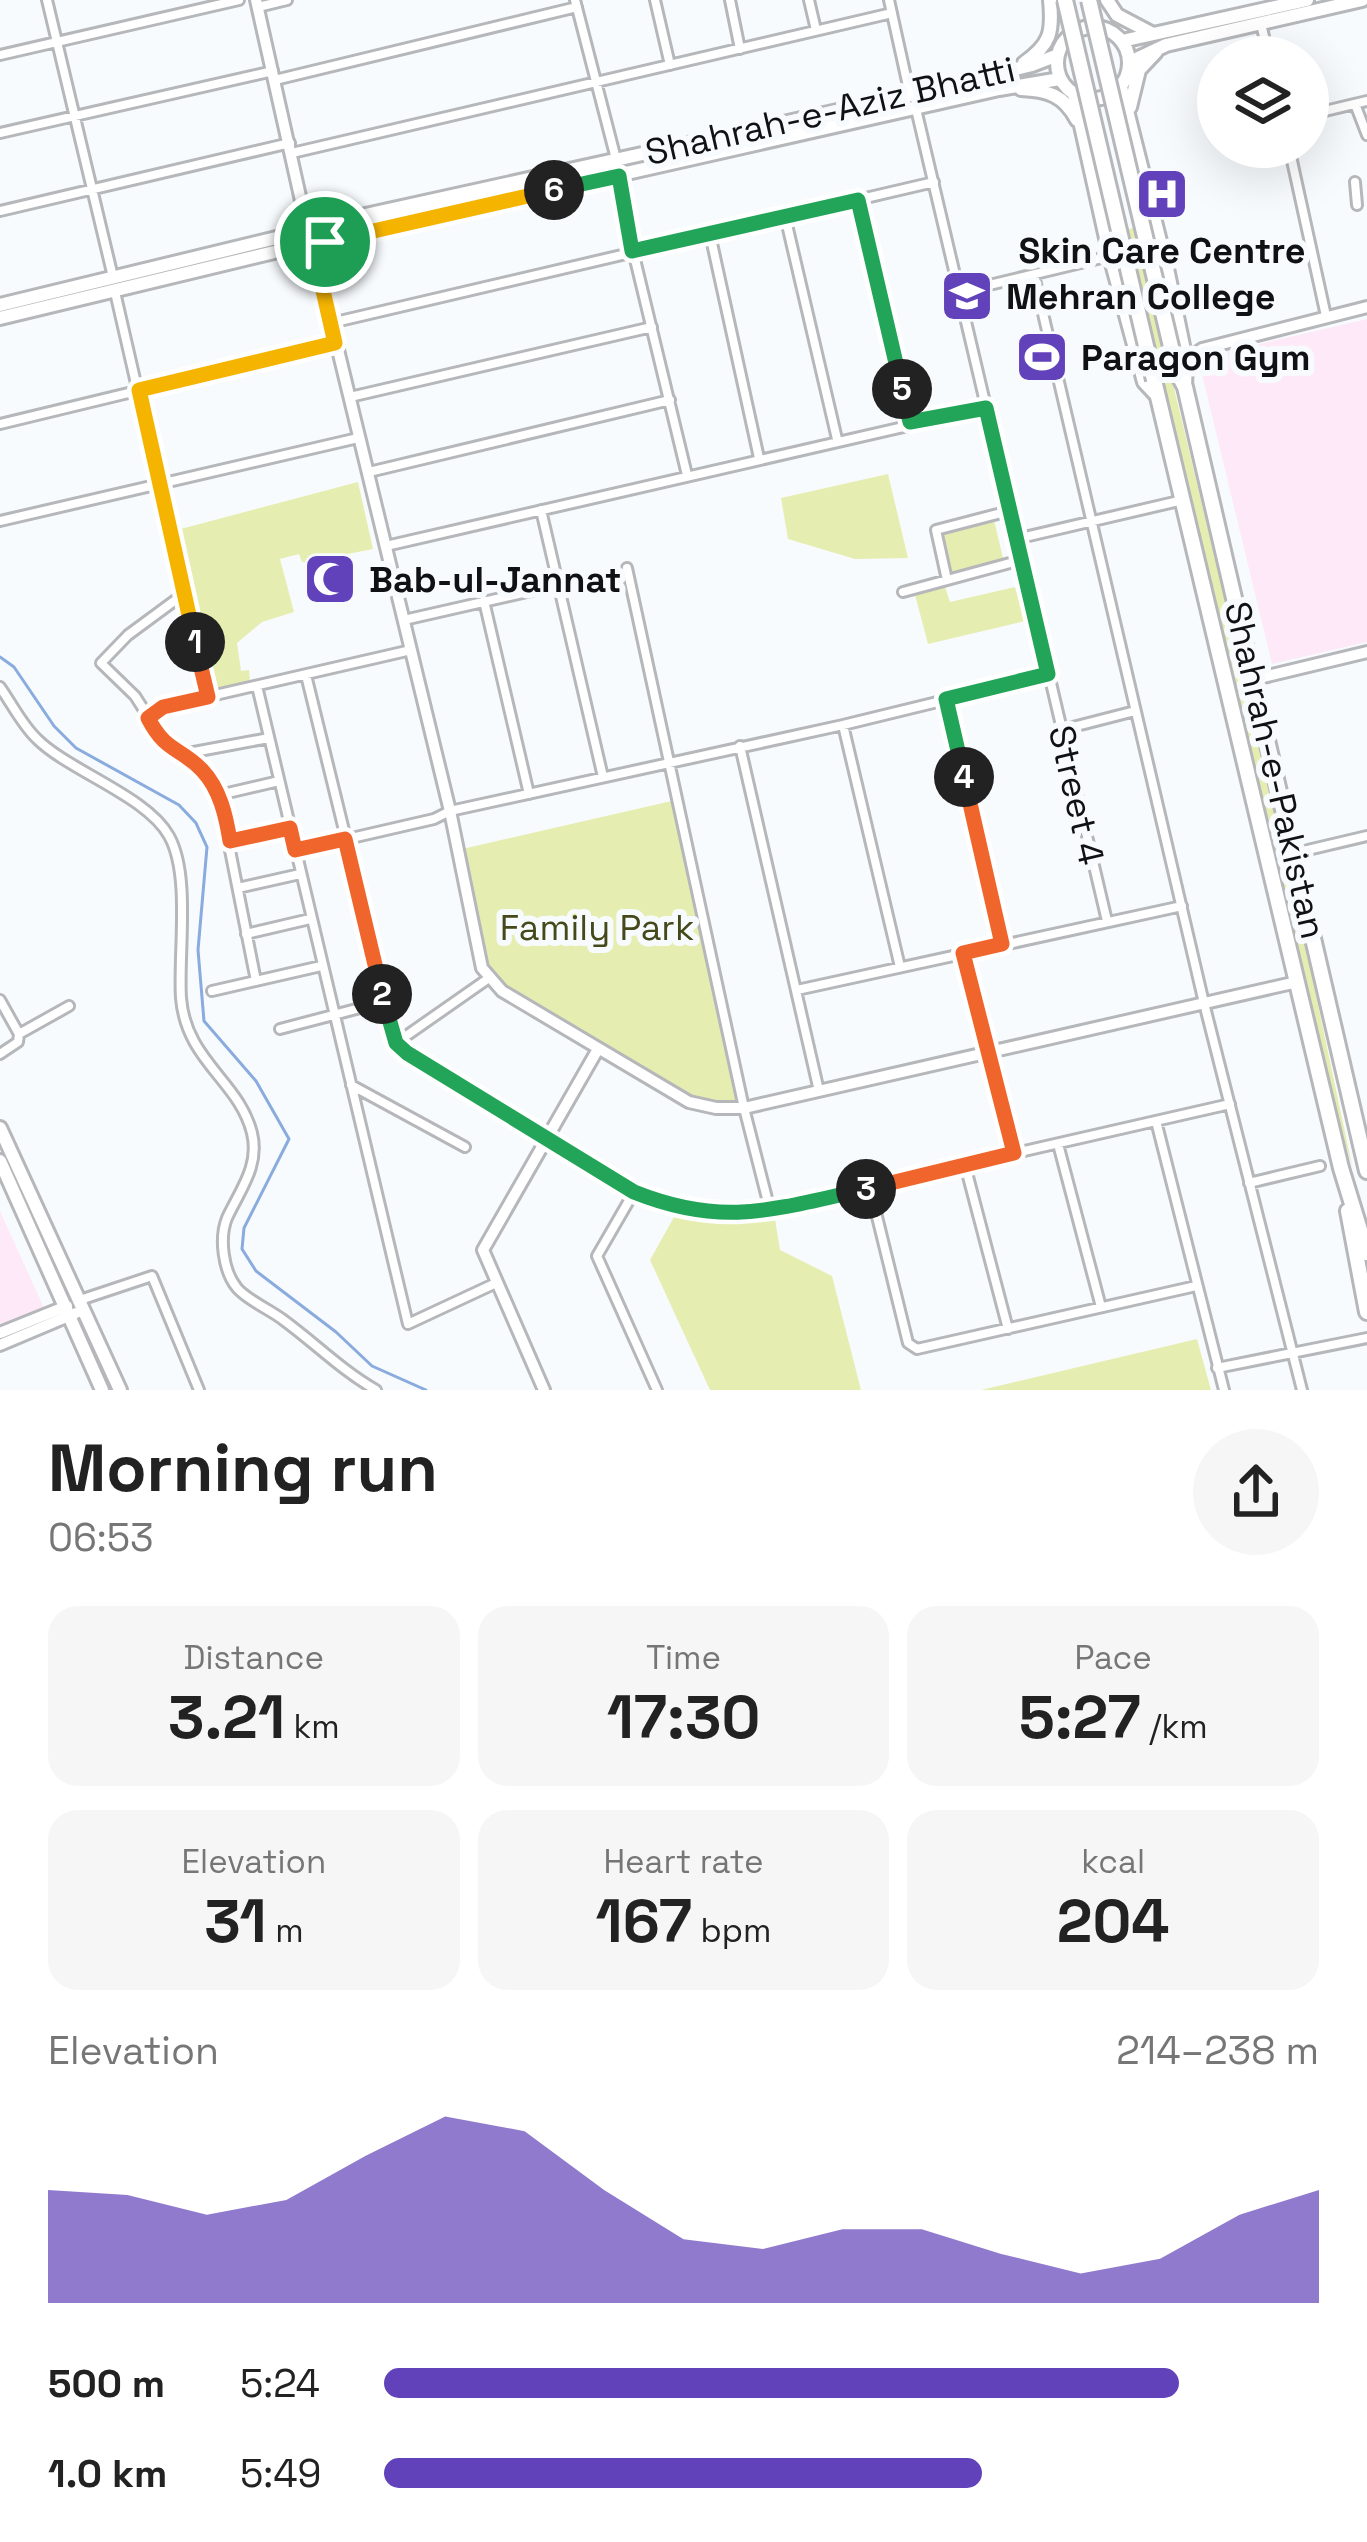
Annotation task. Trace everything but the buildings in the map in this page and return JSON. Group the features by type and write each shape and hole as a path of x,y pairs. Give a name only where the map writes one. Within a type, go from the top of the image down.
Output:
{"highway":[{"name":"Shahrah-e-Pakistan","path":"1065,0 1346,1185"},
{"name":"Shahrah-e-Pakistan","path":"1089,0 1256,680 1367,1171"},
{"path":"1360,1137 1367,1154"},
{"path":"1346,1185 1367,1253"},
{"path":"1346,1185 1350,1232 1367,1312"}],"main road":[{"path":"1051,0 1060,79 1074,94 1144,382 1160,400"},
{"path":"1013,70 1050,40 1051,0"},
{"path":"1104,0 1130,62"},
{"path":"1104,0 1117,15 1160,41"},
{"path":"1181,366 1180,336 1121,87 1130,62 1160,41 1307,0"},
{"path":"1259,12 1362,0"},
{"path":"1060,49 1070,35 1090,27 1160,41"},
{"path":"1130,118 1132,85 1160,41"},
{"name":"Shahrah-e-Aziz Bhatti","path":"0,305 616,159 910,95 1013,70 1060,49"},
{"name":"Shahrah-e-Aziz Bhatti","path":"319,246 999,89 1060,79"},
{"path":"1074,94 1099,99 1121,87"},
{"path":"999,89 1045,92 1068,104 1078,123 1096,191"},
{"path":"306,232 319,246"},
{"path":"306,232 319,246"},
{"name":"Shahrah-e-Aziz Bhatti","path":"0,318 115,292 306,232"},
{"path":"0,1128 76,1308 102,1390"},
{"path":"0,1161 120,1390"}],"street":[{"path":"47,0 113,277"},
{"path":"0,55 239,0"},
{"path":"287,0 257,4 306,232"},
{"path":"655,0 670,65"},
{"path":"730,0 740,49"},
{"path":"809,0 816,30"},
{"path":"889,0 910,95"},
{"path":"0,133 274,75 576,3 616,159"},
{"path":"0,211 892,13"},
{"path":"1329,110 1367,101"},
{"path":"1355,104 1366,132"},
{"name":"Street 4","path":"916,109 1107,921"},
{"path":"1294,168 1326,316"},
{"path":"619,176 632,251 687,475"},
{"path":"331,323 934,182"},
{"path":"1354,182 1358,205"},
{"path":"858,200 910,422"},
{"path":"785,216 837,440"},
{"path":"710,234 759,458"},
{"path":"319,246 335,343 450,811 482,968 502,991 689,1102 744,1108 1297,982"},
{"path":"959,292 1110,256"},
{"path":"1034,275 1204,1003 1302,1390"},
{"path":"115,292 208,697"},
{"path":"1181,366 1202,349 1367,307"},
{"path":"348,398 652,327"},
{"path":"1180,336 1202,349"},
{"path":"0,424 335,343"},
{"path":"369,472 670,400"},
{"path":"386,546 986,408"},
{"path":"0,521 358,438"},
{"path":"1016,538 1184,500"},
{"path":"540,509 603,777"},
{"path":"947,580 936,530 1010,511"},
{"path":"903,592 1021,560"},
{"path":"627,568 770,1210"},
{"path":"404,620 597,575"},
{"path":"184,593 128,635 101,663 135,696 170,749 203,771 219,795 256,981"},
{"path":"484,601 529,794"},
{"path":"148,718 163,707 411,650"},
{"path":"1256,680 1367,652"},
{"path":"306,674 396,1043 634,1192 718,1215 770,1210 1230,1104"},
{"path":"295,850 1048,674"},
{"path":"256,686 408,1324 496,1283"},
{"path":"0,687 37,740 167,832 178,859 182,1002 188,1031 202,1059 236,1100 252,1133 254,1162 225,1224 223,1256 237,1288 286,1321 342,1370 376,1390"},
{"path":"946,699 1002,944"},
{"path":"1061,730 1135,711"},
{"path":"843,724 900,967"},
{"path":"182,754 269,738"},
{"path":"740,746 819,1090"},
{"path":"219,795 279,781"},
{"path":"230,841 290,828"},
{"path":"1295,853 1367,836"},
{"path":"238,888 300,874"},
{"path":"797,990 1182,906"},
{"path":"246,934 310,920"},
{"path":"963,953 1014,1153"},
{"path":"212,991 321,966"},
{"path":"396,1043 489,978"},
{"path":"0,1000 19,1034 18,1042 0,1054"},
{"path":"280,1029 383,1002"},
{"path":"19,1034 69,1006"},
{"path":"544,1390 483,1250 485,1239 598,1049"},
{"path":"351,1085 465,1148"},
{"path":"1156,1121 1224,1390"},
{"path":"1058,1144 1101,1306"},
{"path":"965,1165 1008,1329"},
{"path":"1249,1183 1320,1166"},
{"path":"869,1188 911,1347 917,1349 1196,1286"},
{"path":"634,1192 597,1256 657,1390"},
{"path":"0,1345 152,1276 200,1390"},
{"path":"0,1333 76,1308"},
{"path":"1217,1368 1367,1338"}],"shaded area":[{"path":"1367,319 1367,642 1272,664 1198,358"},
{"path":"0,1211 45,1310 0,1329"}],"green space":[{"path":"1135,227 1282,835 1353,1170 1262,819 1127,230"},
{"path":"888,474 908,558 855,559 788,539 781,498"},
{"path":"358,482 373,549 307,562 299,554 280,559 294,612 262,622 237,643 241,671 249,670 250,682 212,689 177,530"},
{"path":"994,520 1004,562 950,576 940,534"},
{"path":"944,584 950,602 1015,587 1025,621 928,644 914,591"},
{"name":"Family Park","path":"676,800 744,1108 689,1102 489,978 458,850"},
{"path":"674,1217 775,1219 780,1250 832,1276 861,1390 710,1390 650,1260"},
{"path":"1197,1339 1211,1390 981,1390"}],"waterway":[{"path":"0,657 14,667 54,726 76,748 179,805 196,823 207,847 198,950 204,1021 256,1081 289,1139 244,1228 242,1249 256,1271 372,1366 426,1390"}],"place":[{"name":"Skin Care Centre","path":"1162,194"},
{"name":"Mehran College","path":"967,296"},
{"name":"Paragon Gym","path":"1042,357"},
{"name":"Bab-ul-Jannat","path":"330,579"}],"route":[{"path":"619,176 632,251 858,200 910,422 986,408 1048,674 946,699 1002,944 963,953 1014,1153 744,1215 684,1209 634,1192 396,1043 345,839 295,850 290,828 230,841 219,795 203,771 170,749 148,718 163,707 208,697 139,390 335,343 314,251 325,242 619,176"}]}
